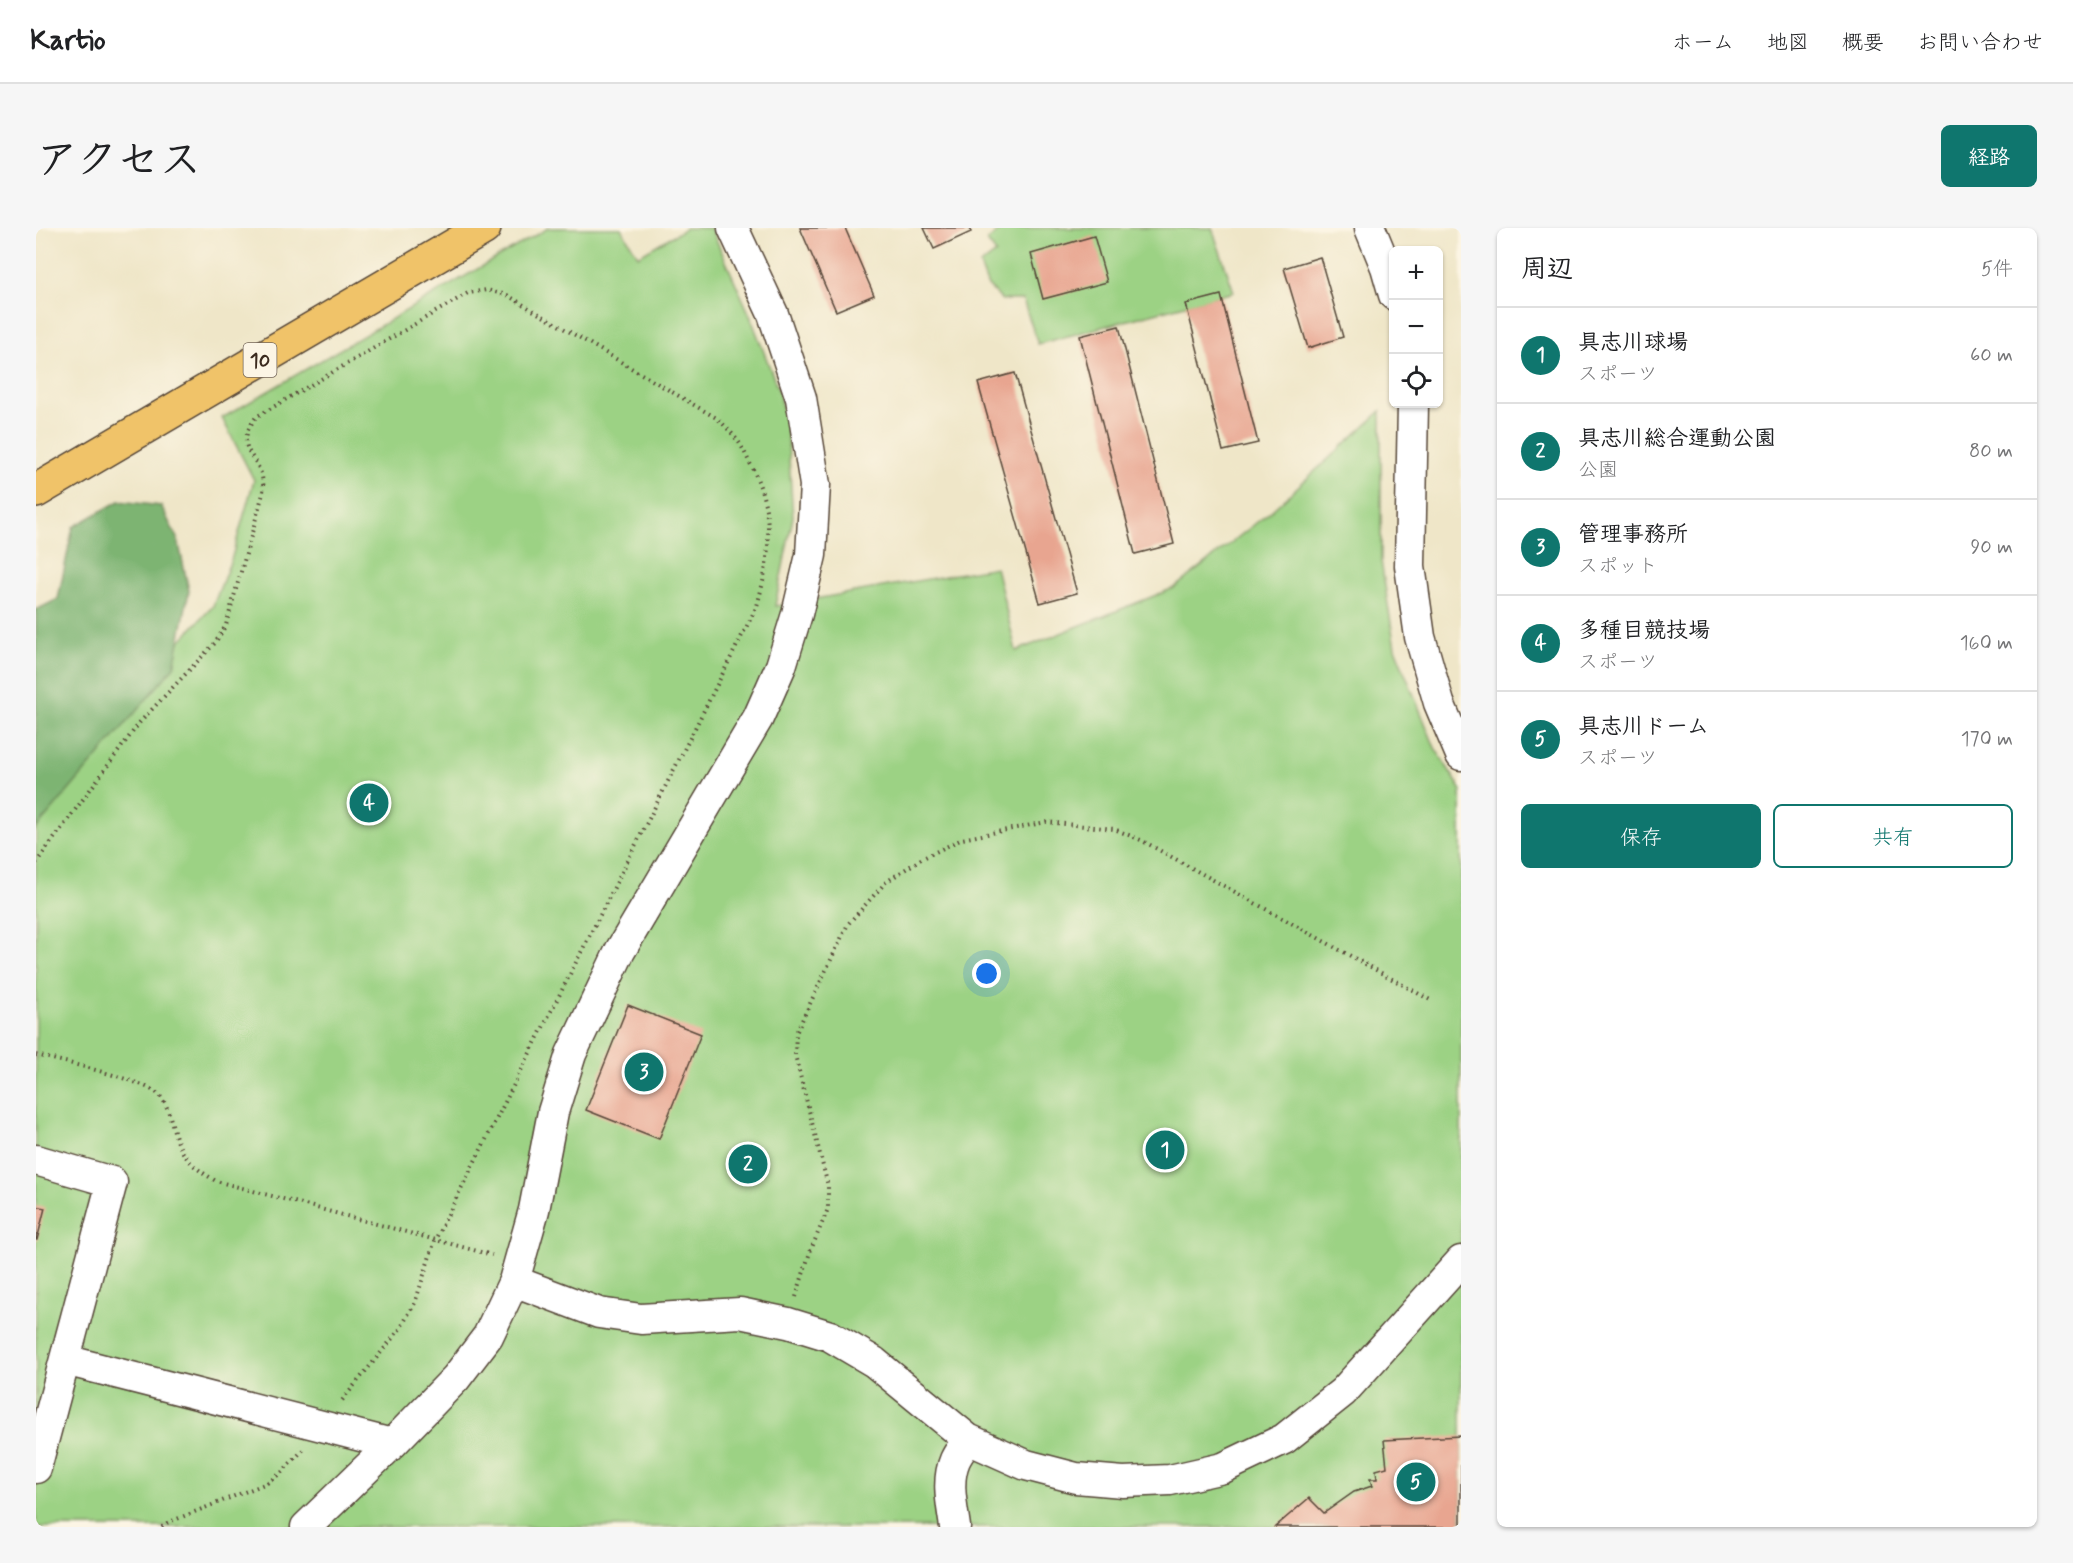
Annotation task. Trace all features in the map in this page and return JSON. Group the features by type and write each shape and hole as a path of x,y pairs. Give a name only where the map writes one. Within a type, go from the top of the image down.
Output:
{"main road":[{"name":"10","path":"36,491 484,228"}],"street":[{"path":"306,1527 456,1378 488,1336 516,1272 534,1210 553,1112 571,1054 620,951 758,718 781,666 797,614 811,555 814,485 801,398 773,314 733,228"},
{"path":"1370,228 1389,278"},
{"path":"1413,408 1410,566 1420,637 1436,692 1461,755"},
{"path":"36,1160 112,1182 36,1468"},
{"path":"516,1272 599,1313 641,1319 740,1313 788,1323 830,1336 874,1362 968,1439 1026,1465 1076,1478 1123,1482 1170,1480 1223,1468 1284,1438 1343,1392 1461,1261"},
{"path":"64,1360 392,1444"},
{"path":"955,1527 950,1493 951,1475 955,1459 968,1439"}],"path":[{"path":"36,863 140,722 215,643 226,625 262,497 263,482 246,445 247,429 256,417 468,293 486,290 507,295 718,419 741,444 756,475 767,508 770,540 765,576 757,606 435,1240 415,1303 400,1329 299,1455 281,1473 267,1483 166,1523 162,1527"},
{"path":"788,1323 810,1252 828,1209 828,1186 795,1055 796,1033 848,924 886,882 921,859 962,839 1046,822 1114,829 1141,840 1432,1001"},
{"path":"36,1055 142,1084 158,1094 167,1108 176,1140 183,1154 195,1168 216,1180 435,1240 516,1272"}],"green space":[{"path":"548,228 621,228 638,256 686,228 711,228 749,313 778,389 787,430 793,517 775,606 996,567 1016,651 1174,588 1270,512 1381,411 1381,561 1395,648 1435,748 1461,789 1461,1527 36,1527 36,801 129,695 213,606 232,557 254,480 222,418"},
{"path":"1002,228 1212,228 1234,292 1038,344 1023,300 1002,300 988,286 980,265 996,253 987,241"},
{"path":"119,501 161,506 178,540 189,591 174,667 36,829 36,610 58,599 73,527"}],"building":[{"path":"800,228 845,228 874,295 836,311"},
{"path":"924,228 969,228 971,232 934,249"},
{"path":"1094,236 1107,282 1043,299 1031,254"},
{"path":"1320,257 1343,337 1308,348 1284,268"},
{"path":"1221,295 1258,443 1223,451 1186,304"},
{"path":"1119,326 1174,544 1135,554 1080,336"},
{"path":"1015,373 1077,593 1040,603 978,383"},
{"path":"628,1005 701,1034 659,1139 586,1110"},
{"path":"36,1206 45,1208 37,1240 36,1240"},
{"path":"1461,1436 1461,1527 1275,1527 1309,1498 1324,1513 1354,1492 1372,1486 1370,1479 1377,1479 1376,1470 1387,1467 1384,1440"}],"place":[{"name":"多種目競技場","path":"369,803"},
{"name":"管理事務所","path":"644,1072"},
{"name":"具志川球場","path":"1165,1150"},
{"name":"具志川総合運動公園","path":"748,1164"},
{"name":"具志川ドーム","path":"1416,1482"}]}
